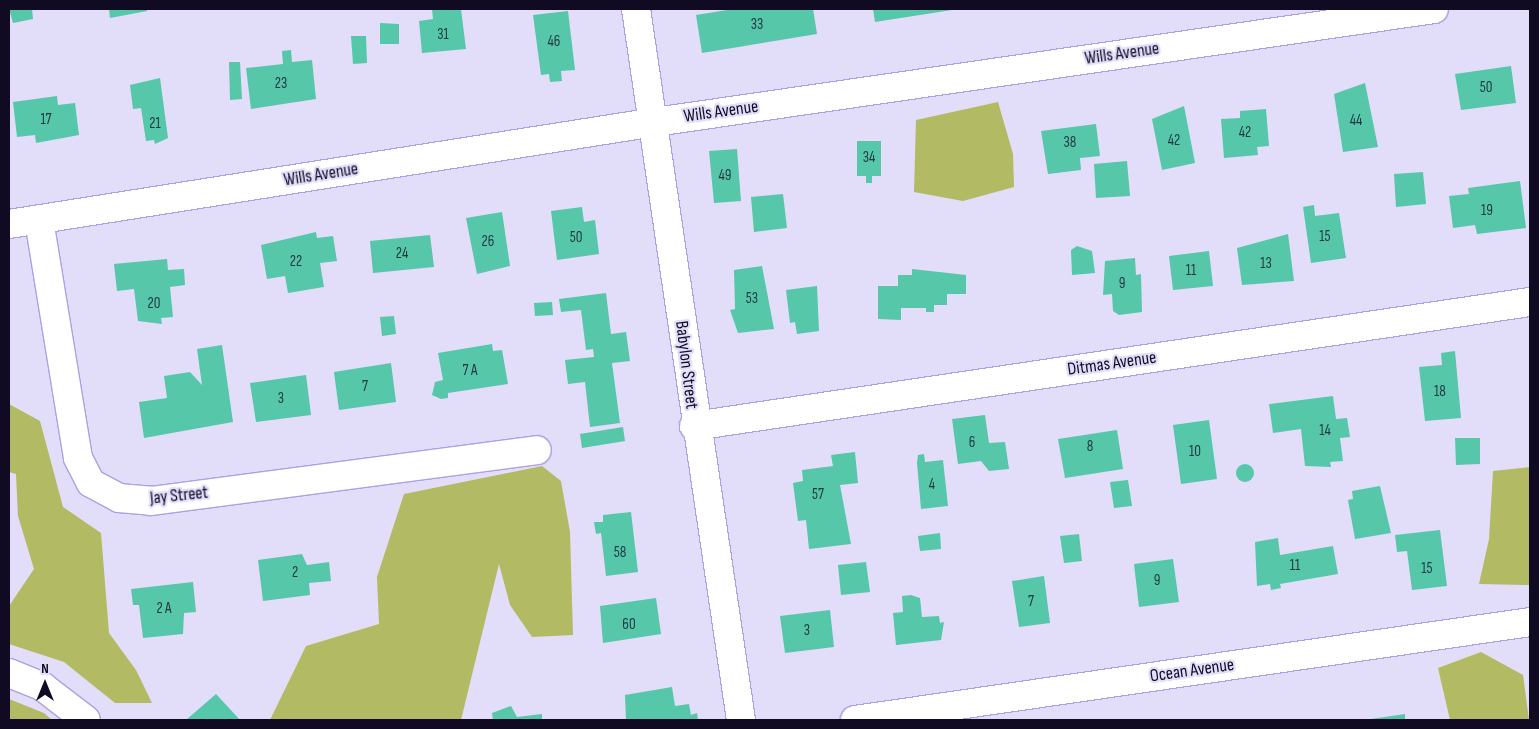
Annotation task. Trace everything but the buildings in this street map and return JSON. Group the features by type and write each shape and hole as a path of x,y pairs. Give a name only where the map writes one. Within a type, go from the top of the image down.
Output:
{"street":[{"name":"Babylon Street","path":"636,9 654,122 694,426 741,720"},
{"name":"Wills Avenue","path":"9,224 654,122 1434,9"},
{"name":"Jay Street","path":"39,220 78,458 91,483 119,498 151,501 537,450"},
{"name":"Ditmas Avenue","path":"694,426 1530,302"},
{"name":"Ocean Avenue","path":"855,720 1530,622"},
{"path":"9,673 43,687 86,720"}],"green space":[{"path":"998,102 1013,154 1014,187 963,201 914,192 916,120"},
{"path":"9,404 40,421 63,507 101,533 109,633 136,670 152,703 115,703 64,662 9,644 9,606 34,569 18,516 16,474 9,472"},
{"path":"542,466 561,481 570,532 573,635 532,637 510,605 499,564 461,720 270,720 306,646 379,624 377,577 404,494"},
{"path":"1530,467 1530,585 1479,584 1489,539 1493,471"},
{"path":"1481,652 1523,675 1529,720 1450,720 1438,668"},
{"path":"9,699 44,713 52,720 9,720"}]}
